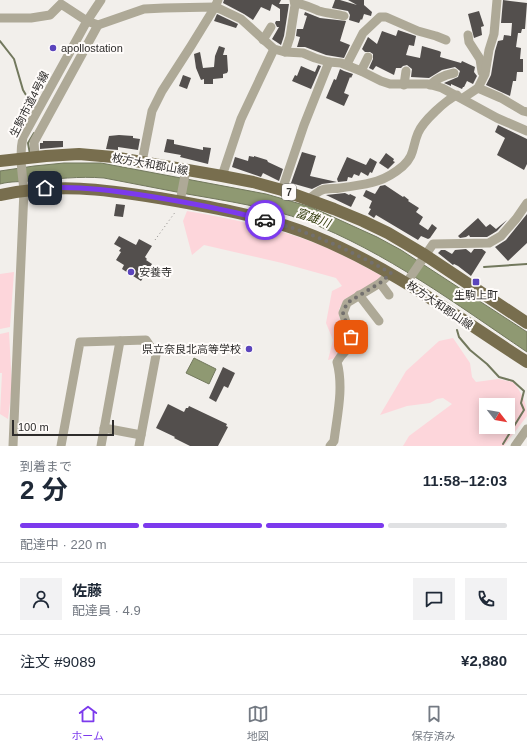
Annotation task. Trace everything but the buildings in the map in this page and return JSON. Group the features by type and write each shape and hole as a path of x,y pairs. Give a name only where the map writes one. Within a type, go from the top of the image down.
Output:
{"main road":[{"name":"枚方大和郡山線","path":"0,161 20,158 79,154 113,157 253,182 282,190 309,199 363,221 425,255 527,323"},
{"name":"枚方大和郡山線","path":"0,195 24,190 60,187 90,188 178,206 238,213 280,224 314,235 339,246 391,273 407,282 527,362"}],"street":[{"name":"生駒市道4号線","path":"13,446 24,190 20,158 21,146 23,137 87,21 101,0"},
{"path":"309,199 321,190 366,184 388,177 404,165 413,154 418,132 450,98 460,97 478,88 483,77 494,34 495,9 497,0"},
{"path":"0,18 32,18 50,15 60,2 87,21 98,25 144,9 216,4"},
{"path":"285,52 290,37 295,2 320,11 344,16"},
{"path":"216,4 220,9 241,19 274,49 285,52 303,53 329,62 347,64 390,84 430,85 442,88 496,118 527,131"},
{"path":"142,162 152,111 162,91 216,4"},
{"path":"347,64 363,33 380,17 386,17 418,31 446,40"},
{"path":"34,157 34,142 98,25"},
{"path":"263,40 271,27"},
{"path":"468,35 469,42 480,59 483,77"},
{"path":"222,176 241,119 274,49"},
{"path":"362,71 368,57"},
{"path":"282,190 304,125 329,62"},
{"path":"404,85 406,71"},
{"path":"430,85 444,76 454,73"},
{"path":"478,88 527,112"},
{"path":"45,98 56,104"},
{"path":"178,206 186,170"},
{"path":"407,282 433,244 489,243 507,230 527,204"},
{"path":"330,446 334,441 341,376 337,362 350,346 351,337 343,313 347,303 380,283 391,273"},
{"path":"380,283 388,295"},
{"path":"359,295 379,321"},
{"path":"61,446 80,342 146,340 156,355 139,446"},
{"path":"101,446 120,341"},
{"path":"104,428 141,435"},
{"path":"515,446 527,429"}],"path":[{"path":"155,240 178,206"}],"shaded area":[{"path":"187,211 247,223 292,235 336,252 382,276 373,284 345,299 339,309 339,317 347,330 349,343 335,358 328,360 333,340 326,323 332,291 342,286 336,278 282,263 204,245 192,255 183,221"},
{"path":"14,272 10,327 0,329 0,274"},
{"path":"9,332 12,386 8,419 0,414 2,373 0,373 0,334"},
{"path":"453,338 470,363 472,377 476,382 498,379 513,382 525,402 527,416 515,432 515,398 479,398 479,434 513,434 504,446 403,446 409,436 452,404 443,398 437,399 430,403 407,406 380,415 406,371 439,341"}],"water":[{"name":"富雄川","path":"64,163 101,163 266,194 311,207 377,237 401,250 527,332 527,352 420,280 392,263 336,234 292,216 247,205 104,178 68,178 0,184 0,171"},
{"path":"194,358 216,369 209,384 186,373"}],"waterway":[{"path":"0,41 14,59 23,90 29,100 37,107"},
{"path":"30,154 28,143 34,133"},
{"path":"484,267 527,264"},
{"path":"457,330 459,337 470,350 487,364 499,377 513,381 524,391 521,403 524,410 503,444"}],"way so far":[{"path":"265,220 314,235 391,273 380,283 347,303 343,313 351,337"}],"place":[{"name":"apollostation","path":"53,48"},
{"name":"安養寺","path":"131,272"},
{"name":"生駒上町","path":"476,282"},
{"name":"県立奈良北高等学校","path":"249,349"}],"route":[{"path":"45,188 90,188 117,191 209,207 265,220"}]}
